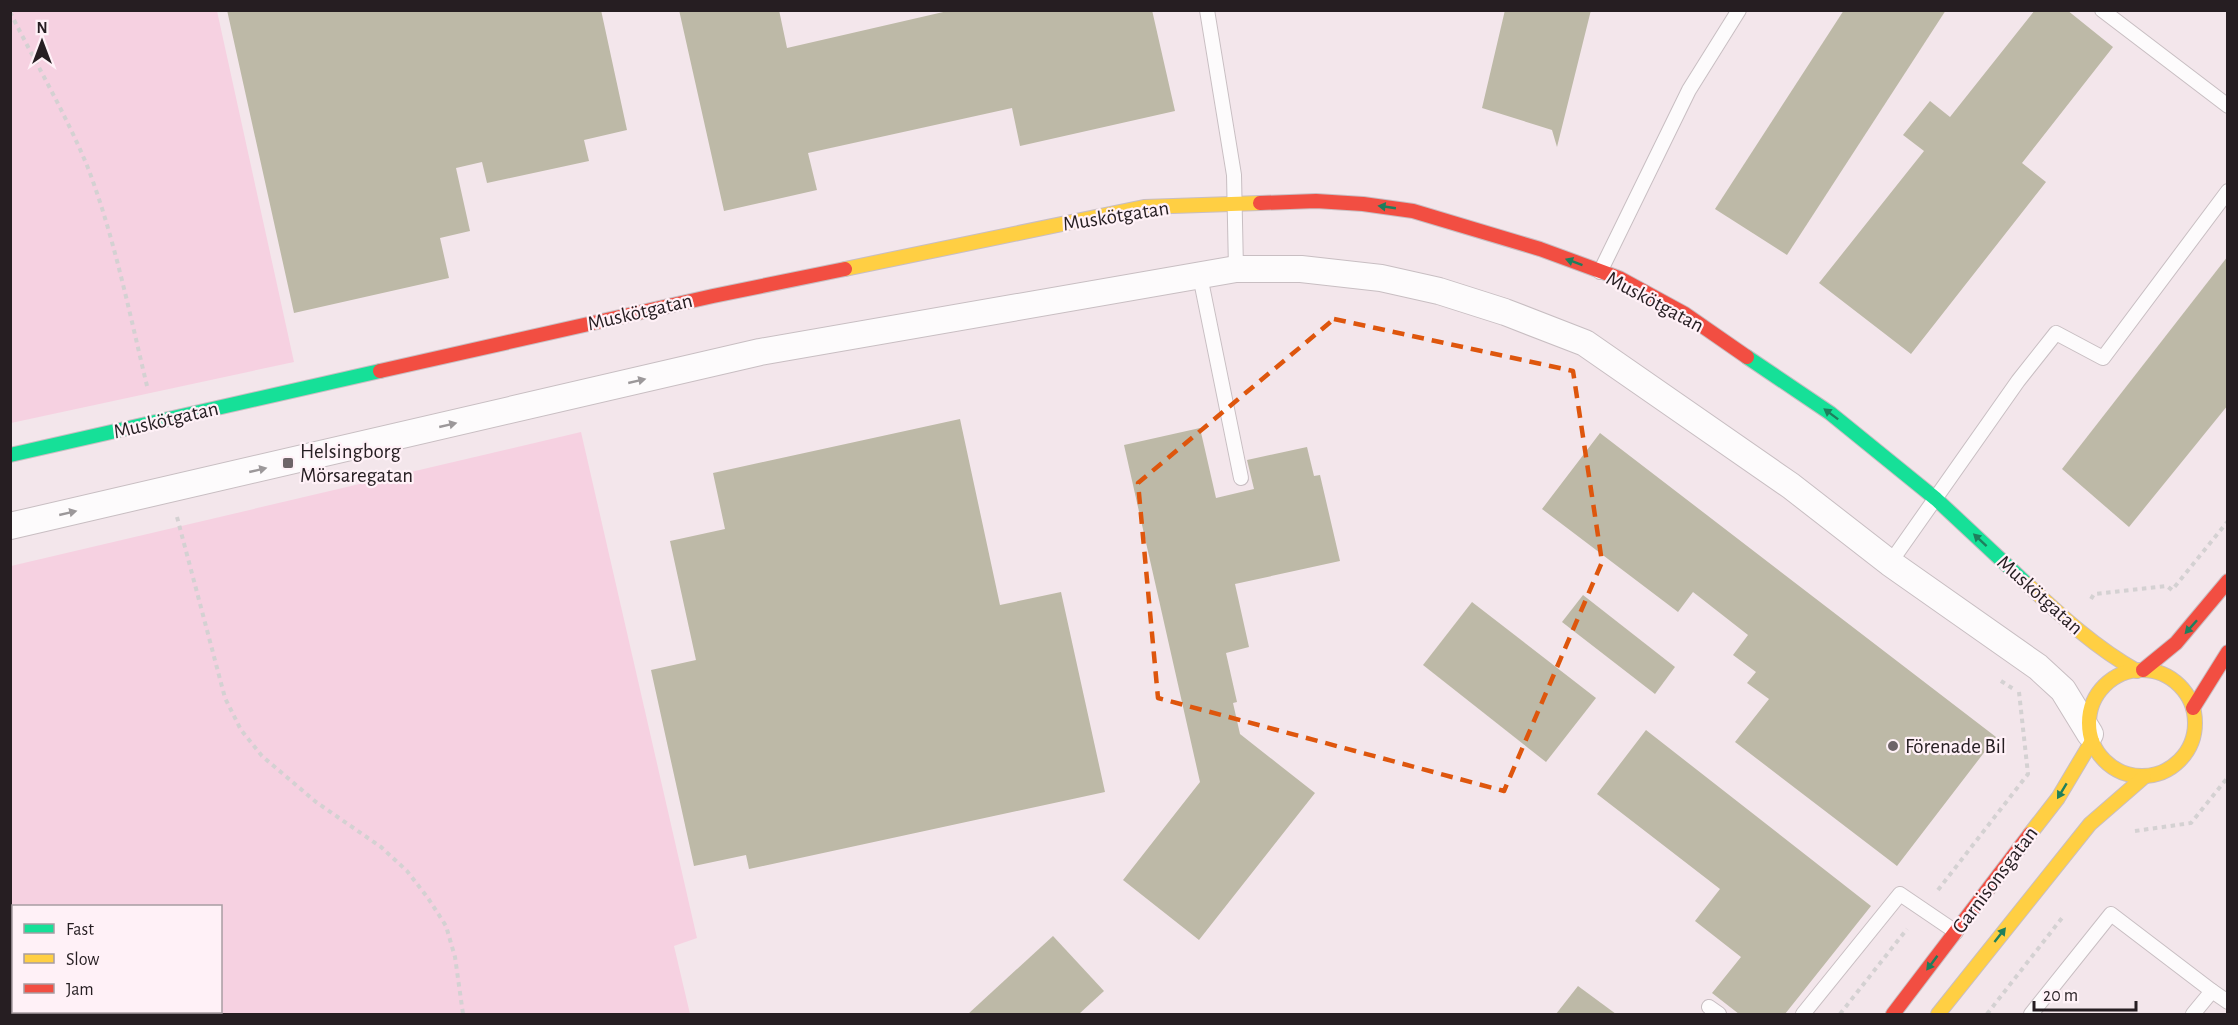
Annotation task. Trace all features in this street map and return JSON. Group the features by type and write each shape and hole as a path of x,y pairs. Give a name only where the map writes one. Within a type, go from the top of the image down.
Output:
{"street":[{"name":"Muskötgatan","path":"10,455 713,296 1132,210 1234,203 1316,201 1363,204 1413,211 1480,230 1619,278 1685,314 1830,413 1936,499 2070,624 2119,661 2140,670"},
{"path":"10,526 760,352 1236,269 1300,269 1381,278 1439,291 1504,312 1585,343 1791,486 1890,563 2038,667 2063,690 2102,758 2118,771 2144,777"},
{"name":"Garnisonsgatan","path":"1893,1014 2058,798 2091,738 2089,720 2092,705 2099,692 2109,681 2122,674 2140,670 2176,643 2228,581"},
{"path":"2193,708 2228,652"},
{"path":"2140,670 2168,677 2188,696 2193,708"},
{"name":"Garnisonsgatan","path":"1938,1014 2090,824 2144,777 2174,766 2185,754 2193,740 2195,724 2193,708"}],"lane":[{"path":"1207,10 1234,175 1236,269"},
{"path":"1600,272 1689,90 1739,10"},
{"path":"2102,10 2228,106"},
{"path":"1890,563 2018,381 2056,333 2103,358 2228,191"},
{"path":"1200,276 1241,478"},
{"path":"1803,1014 1900,894 1956,932"},
{"path":"2031,1014 2111,914 2228,1002"},
{"path":"2193,1014 2212,991"}],"path":[{"path":"10,12 70,128 88,170 123,284 156,422"},
{"path":"172,490 225,698 241,730 262,756 316,802 381,847 406,871 428,898 446,926 452,947 463,1014"},
{"path":"2070,624 2094,594 2167,586 2172,590 2228,521"},
{"path":"1840,1014 2028,774 2019,691 2038,667"},
{"path":"2000,680 2009,688 2019,691"},
{"path":"2130,831 2191,823 2228,777"},
{"path":"1987,1014 2067,912"}],"highlighted area":[{"path":"1334,319 1573,371 1602,562 1504,791 1158,698 1138,483"}],"shaded area":[{"path":"10,11 217,11 294,362 11,423"},
{"path":"581,432 697,938 674,946 690,1014 11,1014 11,566"}],"building":[{"path":"227,10 601,10 627,130 584,140 589,161 487,183 482,162 456,168 470,231 440,238 449,278 294,313"},
{"path":"679,10 779,10 787,48 952,10 1152,10 1175,111 1020,146 1012,108 808,153 817,190 724,211"},
{"path":"1505,10 1591,10 1557,147 1552,130 1482,108"},
{"path":"1844,10 1946,10 1787,255 1715,209"},
{"path":"2035,10 2067,10 2113,47 2022,163 2046,182 1911,354 1819,283 1924,151 1903,135 1930,101 1950,117"},
{"path":"2228,256 2228,405 2129,527 2062,469"},
{"path":"960,419 1000,605 1061,592 1105,792 749,869 746,855 694,866 651,670 696,660 670,541 725,529 713,473"},
{"path":"1200,428 1216,498 1254,489 1247,460 1307,447 1314,476 1320,475 1340,561 1235,584 1249,647 1226,653 1237,702 1233,703 1240,734 1315,793 1199,940 1123,880 1200,782 1124,445"},
{"path":"1600,433 1996,737 1897,866 1735,742 1769,699 1747,683 1756,672 1733,655 1748,635 1693,592 1678,612 1542,509"},
{"path":"1583,595 1675,667 1655,694 1562,622"},
{"path":"1472,602 1596,698 1546,762 1423,665"},
{"path":"1646,730 1871,906 1785,1014 1739,1014 1712,993 1741,957 1695,921 1720,889 1597,794"},
{"path":"1053,936 1104,991 1079,1014 968,1014"},
{"path":"1578,986 1616,1014 1556,1014"}],"traffic: fast":[{"path":"1747,357 1830,413 1936,499 2027,584"},
{"path":"10,455 380,371"}],"traffic: slow":[{"path":"845,269 1144,207 1260,203"},
{"path":"2027,584 2093,642 2137,671"},
{"path":"2142,670 2162,674 2179,686 2191,703 2195,723 2191,743 2179,760 2162,772 2142,776 2122,772 2105,760 2093,743 2089,723 2093,703 2105,686 2122,674 2142,670"},
{"path":"2030,834 2058,798 2092,741"},
{"path":"1938,1014 2090,824 2144,777"}],"traffic: jam":[{"path":"1260,203 1316,201 1363,204 1413,211 1540,249 1619,278 1685,314 1747,357"},
{"path":"380,371 713,296 845,269"},
{"path":"2143,670 2176,643 2228,581"},
{"path":"2193,708 2228,652"},
{"path":"1893,1014 2030,834"}],"place":[{"name":"Helsingborg Mörsaregatan","path":"288,463"},
{"name":"Förenade Bil","path":"1893,746"}]}
